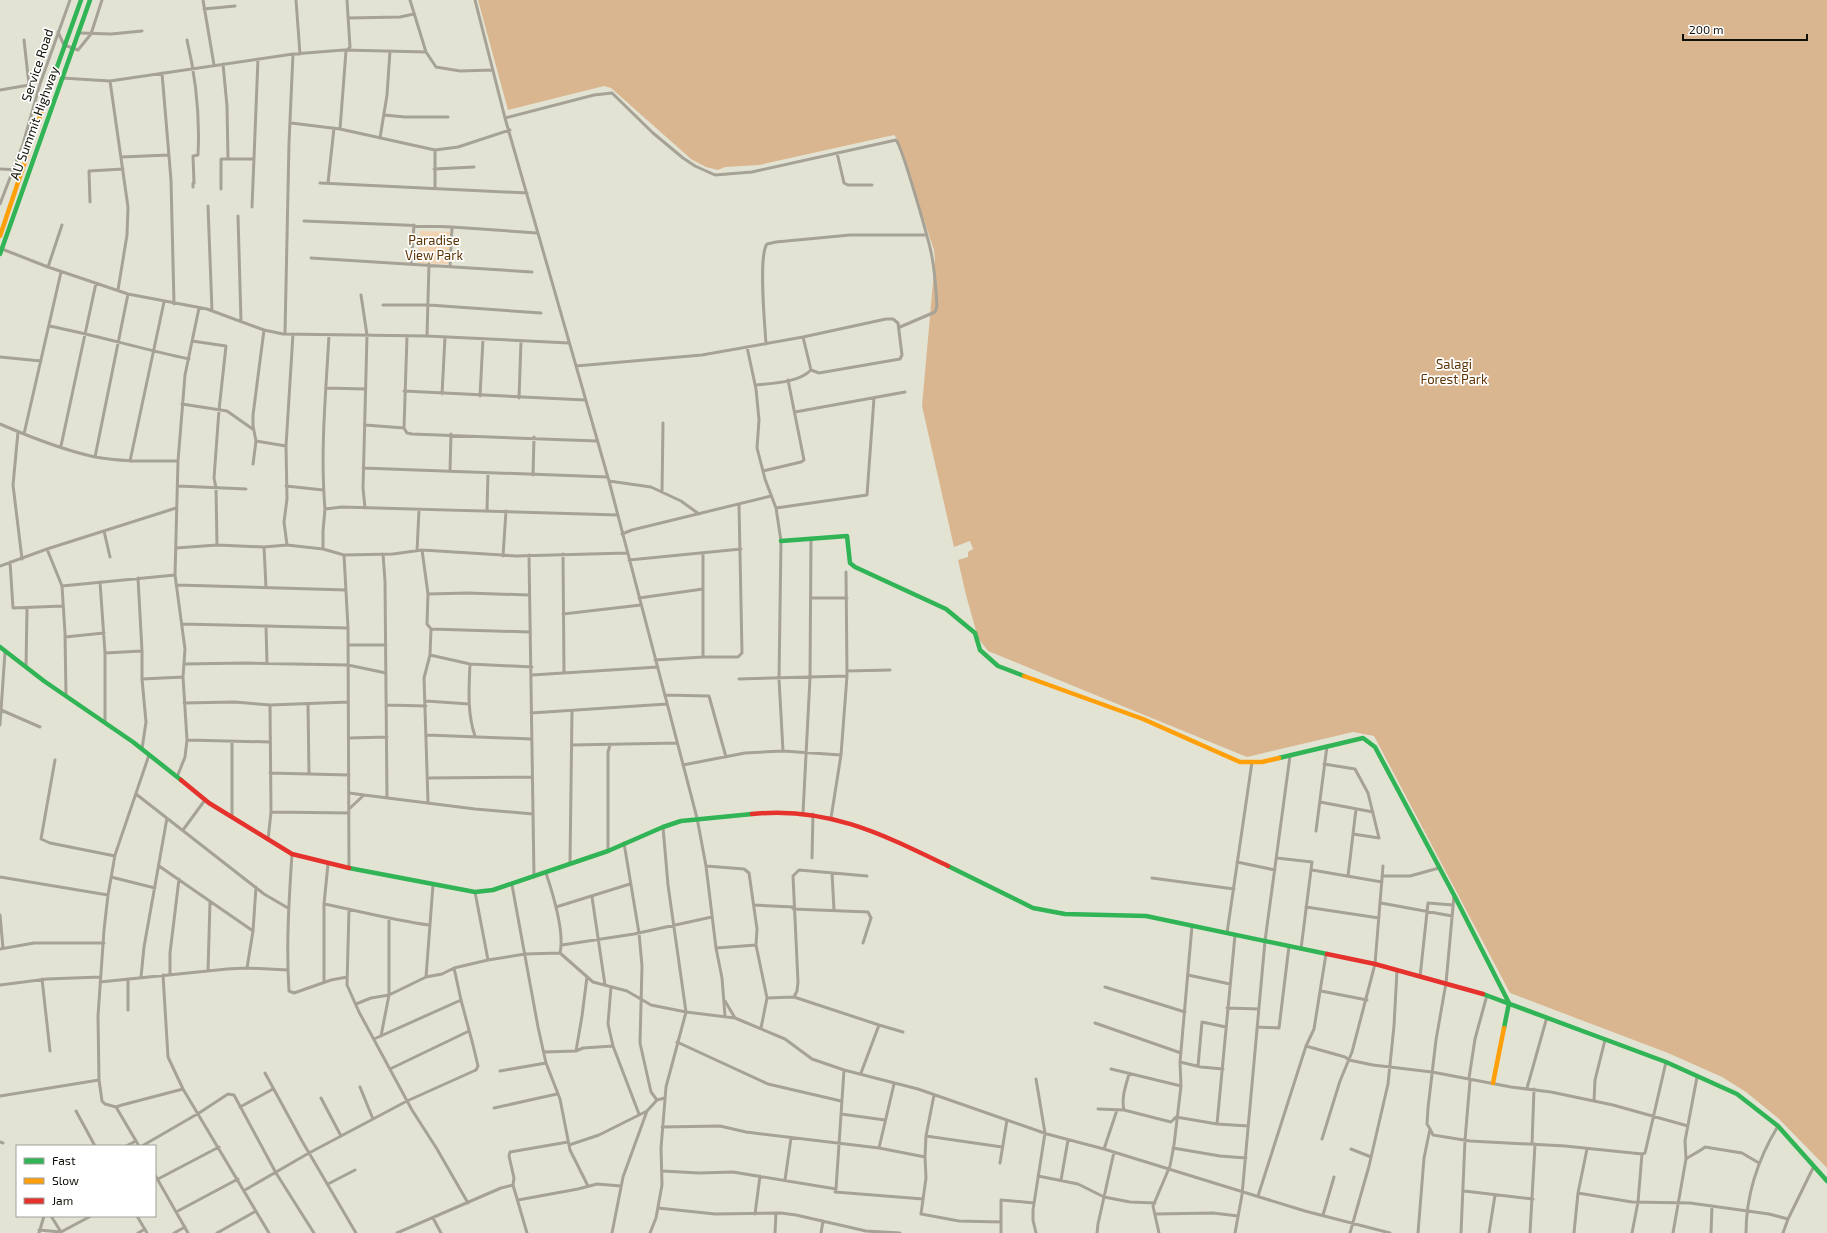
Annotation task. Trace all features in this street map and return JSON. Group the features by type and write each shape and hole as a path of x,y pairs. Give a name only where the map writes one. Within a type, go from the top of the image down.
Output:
{"street":[{"name":"Service Road","path":"0,204 12,169 23,144 40,84 70,0"},
{"name":"AU Summit Highway","path":"0,236 64,45 81,0"},
{"name":"AU Summit Highway","path":"1,251 62,78 80,33 90,0"},
{"path":"58,32 64,45 78,50 92,34 102,0"},
{"path":"203,0 214,65"},
{"path":"296,0 300,54"},
{"path":"340,129 346,51 350,47 347,0"},
{"path":"410,0 426,52 436,67 460,71 493,70"},
{"path":"475,0 505,118 510,130 537,233 618,515 697,818 706,866 716,948 722,978 725,1016"},
{"path":"204,9 235,6"},
{"path":"348,18 400,17 414,14"},
{"path":"80,33 111,34 142,31"},
{"path":"0,90 29,85 24,40"},
{"path":"187,40 193,68 200,127 198,155 193,156 194,183 192,187"},
{"path":"62,78 110,80 293,54 348,50 426,52"},
{"path":"380,138 384,115 390,51"},
{"path":"285,333 293,54"},
{"path":"252,207 258,59"},
{"path":"223,64 227,106 228,159"},
{"path":"162,73 169,155 174,304"},
{"path":"110,80 128,207 127,235 118,290"},
{"path":"505,118 608,93 615,95 653,133 683,158 695,166 715,175 752,172 893,140 898,142 932,255 937,309 935,312 900,327"},
{"path":"384,115 405,117 448,117"},
{"path":"291,123 340,129 435,150 458,147 510,130"},
{"path":"328,184 334,128"},
{"path":"435,150 435,188"},
{"path":"836,153 844,183 848,185 872,185"},
{"path":"121,157 169,155"},
{"path":"221,189 221,159 254,159"},
{"path":"434,169 474,167"},
{"path":"0,168 23,170"},
{"path":"90,202 89,171 123,169"},
{"path":"320,183 527,192"},
{"path":"208,206 212,311"},
{"path":"238,216 241,321"},
{"path":"304,221 452,227 537,233"},
{"path":"48,267 62,225"},
{"path":"410,264 414,226"},
{"path":"450,266 452,227"},
{"path":"766,344 764,252 765,246 769,243 850,235 926,235"},
{"path":"1,251 128,294 212,311 264,330 293,334 428,336 569,343"},
{"path":"311,258 429,264 532,272"},
{"path":"428,336 429,264"},
{"path":"24,434 61,272"},
{"path":"61,446 96,283"},
{"path":"95,457 128,294"},
{"path":"361,294 367,335 364,468 365,508"},
{"path":"130,461 164,302"},
{"path":"383,305 429,305 541,314"},
{"path":"177,777 185,757 187,740 184,703 182,624 175,575 178,461 182,404 199,308"},
{"path":"576,366 665,360 702,355 803,337 890,318 897,321 900,327 902,355 900,359 819,373 811,370"},
{"path":"49,326 85,333 153,352 189,359"},
{"path":"253,464 256,441 254,415 264,330"},
{"path":"287,546 284,522 288,499 286,486 286,446 293,334"},
{"path":"323,549 325,509 323,490 329,335"},
{"path":"406,336 404,428 407,432 412,434 451,434 597,440"},
{"path":"442,394 445,337"},
{"path":"803,337 811,370"},
{"path":"480,396 483,339"},
{"path":"519,398 521,340"},
{"path":"192,341 226,346 214,478 216,488 217,545"},
{"path":"747,347 755,385 760,420 757,448 762,471 776,508 781,541 779,679 783,751"},
{"path":"0,357 41,361"},
{"path":"755,385 800,377 811,370"},
{"path":"762,471 804,460 788,380"},
{"path":"326,388 365,389"},
{"path":"404,391 519,398 585,400"},
{"path":"795,412 905,392"},
{"path":"776,508 867,495 874,398"},
{"path":"182,404 227,411 255,431"},
{"path":"662,492 663,423"},
{"path":"0,424 18,432 95,457 130,461 178,461"},
{"path":"365,425 404,428"},
{"path":"18,432 13,485 22,558"},
{"path":"450,471 451,434"},
{"path":"533,475 534,437"},
{"path":"256,441 286,446"},
{"path":"364,468 608,479 651,487 681,501 698,514"},
{"path":"487,511 488,473"},
{"path":"178,486 246,489"},
{"path":"286,486 323,490"},
{"path":"622,534 771,496"},
{"path":"656,660 703,657 738,657 742,653 739,504"},
{"path":"325,509 342,507 618,515"},
{"path":"0,566 47,549 176,508"},
{"path":"417,551 419,510"},
{"path":"503,556 506,511"},
{"path":"104,531 110,557"},
{"path":"781,541 846,536 850,563 855,567 946,609 975,633 980,650 998,666 1143,719 1240,762 1262,762 1363,738 1370,741 1375,747 1454,895 1509,1003 1493,1084"},
{"path":"803,813 810,678 811,539"},
{"path":"176,548 217,545 264,547 287,546 323,549 344,555 383,554 422,550 503,556 627,553"},
{"path":"264,547 266,588"},
{"path":"47,549 62,586 66,695"},
{"path":"629,560 741,549"},
{"path":"422,550 428,594 427,624 431,629 430,655 424,678 428,802"},
{"path":"703,657 704,553"},
{"path":"383,554 385,581 388,798"},
{"path":"563,554 564,673"},
{"path":"344,555 348,628 349,868"},
{"path":"529,555 532,668 531,739 534,877"},
{"path":"10,562 14,608 27,609 63,606"},
{"path":"831,818 841,755 847,676 846,572"},
{"path":"62,586 175,575"},
{"path":"138,578 142,679 146,722 142,750"},
{"path":"100,582 105,653 105,722"},
{"path":"177,585 346,590"},
{"path":"639,598 703,589"},
{"path":"428,594 468,593 529,595"},
{"path":"811,598 847,598"},
{"path":"563,614 641,605"},
{"path":"26,667 27,609"},
{"path":"182,624 348,628"},
{"path":"266,626 267,663"},
{"path":"431,629 530,632"},
{"path":"65,637 104,633"},
{"path":"348,645 386,645"},
{"path":"0,647 105,722 205,800 292,854 328,864 475,892 493,890 512,885 608,850 681,821 697,818 760,813 813,814 851,823 919,852 1033,908 1066,914 1146,916 1375,964 1487,995 1666,1062 1737,1094 1778,1126 1827,1180"},
{"path":"105,653 142,651"},
{"path":"0,725 5,652"},
{"path":"430,655 470,664 532,668"},
{"path":"184,664 267,663 348,665 386,673"},
{"path":"470,664 469,704 471,725 475,736"},
{"path":"532,675 658,668"},
{"path":"847,672 890,670"},
{"path":"739,679 847,676"},
{"path":"142,679 183,677"},
{"path":"665,695 709,696 726,757"},
{"path":"184,703 234,702 270,705 348,702"},
{"path":"308,704 309,774"},
{"path":"386,705 469,704"},
{"path":"531,713 667,704"},
{"path":"268,840 271,812 270,705"},
{"path":"1,710 40,727"},
{"path":"570,864 572,711"},
{"path":"427,735 531,739"},
{"path":"349,738 387,737"},
{"path":"187,740 270,742"},
{"path":"232,741 232,817"},
{"path":"572,745 677,743"},
{"path":"608,850 608,752 610,745"},
{"path":"1316,831 1327,746"},
{"path":"683,766 746,753 783,751 841,755"},
{"path":"149,755 115,856 108,895 100,977 99,1080 102,1101 105,1104 116,1107 183,1089"},
{"path":"1235,1233 1243,1191 1265,941 1290,756"},
{"path":"55,760 41,839 50,843 115,856"},
{"path":"1227,933 1252,762"},
{"path":"1324,764 1355,769 1368,793 1374,812 1379,838 1353,834"},
{"path":"270,773 349,775"},
{"path":"428,778 532,777"},
{"path":"349,793 475,809 533,814"},
{"path":"136,794 256,888 274,901 288,908"},
{"path":"271,812 349,811 364,795"},
{"path":"182,830 205,800"},
{"path":"1320,802 1374,812"},
{"path":"1348,876 1356,809"},
{"path":"812,858 813,814"},
{"path":"141,977 167,818"},
{"path":"650,1233 656,1218 663,1171 661,1148 665,1098 677,1042 686,1012 668,884 663,827"},
{"path":"624,843 639,933 642,966 640,1043 651,1092 657,1100"},
{"path":"292,854 288,908 289,991 294,993 324,982 346,977"},
{"path":"1277,858 1312,862 1301,949"},
{"path":"1237,862 1275,870"},
{"path":"324,982 324,904 328,864"},
{"path":"159,866 253,931"},
{"path":"706,866 747,870 749,873 757,929 756,944 767,998 761,1028"},
{"path":"1322,1138 1338,1087 1362,1022 1375,964 1383,866"},
{"path":"1382,876 1410,876 1439,868"},
{"path":"794,997 798,982 793,908 793,876 799,870 867,876"},
{"path":"1312,870 1382,882"},
{"path":"546,872 556,908 562,945 560,953"},
{"path":"832,873 834,910"},
{"path":"0,877 108,895"},
{"path":"111,877 155,888"},
{"path":"1152,878 1234,889"},
{"path":"170,975 170,953 179,879"},
{"path":"556,908 630,884"},
{"path":"426,977 433,885"},
{"path":"512,885 546,1063 560,1099 568,1144 588,1186"},
{"path":"247,968 253,931 256,888"},
{"path":"475,892 488,960"},
{"path":"1454,895 1446,984 1436,1040 1427,1124 1433,1135 1465,1140 1533,1144 1642,1154"},
{"path":"592,897 605,985"},
{"path":"208,971 210,902"},
{"path":"1380,903 1452,916"},
{"path":"1420,977 1428,903 1453,905"},
{"path":"324,904 429,925"},
{"path":"754,905 868,912 871,918 863,943"},
{"path":"1306,907 1379,918"},
{"path":"349,909 347,984 407,1101 468,1203"},
{"path":"0,915 2,949 34,943 104,943"},
{"path":"562,945 598,938 639,933 712,917"},
{"path":"381,1036 389,995 389,918"},
{"path":"1159,1233 1153,1206 1169,1169 1173,1148 1181,1086 1180,1062 1192,926"},
{"path":"1217,1124 1235,935"},
{"path":"716,948 756,944"},
{"path":"1257,1027 1279,1028 1289,946"},
{"path":"356,1004 371,998 389,995 426,977 442,974 454,968 488,960 525,954 560,953 593,982 627,991 651,1005 686,1012 735,1018 785,1039 812,1059 844,1070 861,1073 894,1084 918,1089 1068,1140 1104,1149 1258,1196 1390,1233"},
{"path":"1258,1196 1306,1046 1314,1029 1326,954"},
{"path":"100,982 247,968 288,970"},
{"path":"244,1190 276,1173 308,1153 407,1101 478,1068 454,968"},
{"path":"1350,1233 1351,1223 1371,1156 1388,1084 1396,970"},
{"path":"163,975 168,1057 183,1089 199,1113 269,1233"},
{"path":"1188,975 1230,984"},
{"path":"576,1051 587,976"},
{"path":"0,985 42,979 100,977"},
{"path":"42,979 50,1051"},
{"path":"128,979 128,1010"},
{"path":"611,987 608,1024 613,1046 639,1114"},
{"path":"1105,987 1185,1012"},
{"path":"1321,991 1366,1000"},
{"path":"1461,1233 1465,1140 1470,1082 1469,1078 1476,1038 1487,995"},
{"path":"767,998 794,997 903,1032"},
{"path":"374,1039 461,1000"},
{"path":"724,1000 735,1018"},
{"path":"1227,1008 1259,1009"},
{"path":"1527,1088 1547,1017"},
{"path":"1198,1066 1202,1022 1226,1027"},
{"path":"1095,1023 1181,1053"},
{"path":"861,1073 879,1025"},
{"path":"390,1069 469,1031"},
{"path":"1594,1101 1595,1080 1605,1040"},
{"path":"677,1042 768,1084 841,1100"},
{"path":"544,1052 576,1051 583,1048 613,1046"},
{"path":"1306,1046 1346,1057 1349,1060 1469,1078 1493,1084 1534,1089 1594,1101 1654,1115 1657,1118 1688,1126"},
{"path":"1180,1062 1223,1069"},
{"path":"1632,1233 1638,1202 1642,1154 1645,1153 1666,1062"},
{"path":"500,1071 546,1063"},
{"path":"1111,1069 1181,1086"},
{"path":"663,1171 699,1173 733,1172 836,1189 844,1070"},
{"path":"265,1073 308,1153 328,1184 356,1233"},
{"path":"1124,1110 1122,1105 1124,1090 1129,1074"},
{"path":"1672,1233 1686,1159 1685,1141 1697,1077"},
{"path":"1036,1079 1045,1133 1034,1203 1033,1220 1036,1233"},
{"path":"0,1096 99,1080"},
{"path":"879,1148 894,1084"},
{"path":"360,1087 373,1119"},
{"path":"240,1107 274,1089"},
{"path":"1530,1233 1533,1199 1534,1089"},
{"path":"142,1145 199,1113 230,1093 234,1095 276,1173 314,1233"},
{"path":"494,1108 557,1094"},
{"path":"934,1095 926,1136 926,1178 921,1214 959,1221 1001,1222"},
{"path":"321,1098 341,1136"},
{"path":"527,1233 513,1185 514,1178 510,1152 568,1144 599,1135 647,1110 657,1100 665,1098"},
{"path":"116,1107 139,1145"},
{"path":"1098,1109 1124,1110 1171,1122 1176,1117"},
{"path":"612,1233 621,1186 632,1149 644,1123 647,1110"},
{"path":"1104,1149 1117,1110"},
{"path":"76,1111 94,1145"},
{"path":"841,1114 885,1120"},
{"path":"1176,1117 1217,1124 1248,1126"},
{"path":"1000,1163 1007,1120"},
{"path":"662,1127 720,1126 746,1132 879,1148 925,1157"},
{"path":"1746,1233 1751,1189 1765,1148 1778,1126"},
{"path":"1418,1233 1424,1158 1430,1129"},
{"path":"926,1136 1002,1147"},
{"path":"785,1180 791,1138"},
{"path":"1061,1180 1068,1140"},
{"path":"128,1145 136,1142"},
{"path":"158,1179 219,1147"},
{"path":"1686,1159 1705,1147 1742,1153 1759,1163"},
{"path":"1173,1148 1220,1156 1246,1158"},
{"path":"1351,1149 1371,1156"},
{"path":"1574,1233 1578,1193 1587,1149"},
{"path":"1097,1233 1114,1152"},
{"path":"1783,1233 1788,1218 1814,1166"},
{"path":"328,1184 355,1170"},
{"path":"156,1176 188,1233"},
{"path":"754,1214 760,1176"},
{"path":"1038,1176 1078,1184 1104,1197 1130,1202 1155,1203"},
{"path":"1323,1215 1334,1177"},
{"path":"176,1212 238,1179"},
{"path":"518,1200 578,1190 597,1184 621,1186"},
{"path":"397,1233 501,1188 513,1185"},
{"path":"1464,1191 1533,1199"},
{"path":"835,1192 923,1200"},
{"path":"1578,1193 1638,1202 1690,1203 1788,1218"},
{"path":"1489,1233 1495,1195"},
{"path":"1001,1233 1001,1200 1034,1203"},
{"path":"1711,1233 1712,1206"},
{"path":"658,1208 715,1214 776,1213 796,1215 866,1230 900,1233"},
{"path":"217,1233 256,1210"},
{"path":"775,1233 776,1213"},
{"path":"1155,1214 1213,1213 1238,1216"},
{"path":"44,1217 39,1232 60,1232 87,1217"},
{"path":"52,1217 60,1232"},
{"path":"138,1217 146,1231 138,1233"},
{"path":"434,1218 441,1233"},
{"path":"821,1233 823,1221"},
{"path":"174,1233 185,1227"},
{"path":"225,1229 227,1233"}],"green space":[{"name":"Salagi Forest Park","path":"478,0 1827,0 1827,1168 1778,1118 1746,1092 1722,1077 1668,1053 1510,993 1374,736 1353,732 1247,757 988,651 978,638 958,560 968,557 968,552 973,549 970,541 954,547 922,406 935,260 934,250 897,139 894,135 759,165 725,167 718,170 706,167 691,159 611,88 604,86 508,110"},
{"name":"Paradise View Park","path":"420,231 450,232 448,264 418,263"}],"traffic: fast":[{"path":"52,81 81,0"},
{"path":"0,254 90,0"},
{"path":"781,541 847,536 850,563 855,567 946,609 975,633 980,650 998,666 1024,676"},
{"path":"0,647 44,681 133,742 181,780"},
{"path":"1279,758 1363,738 1375,747 1454,895 1509,1003 1504,1028"},
{"path":"349,868 475,892 493,890 608,851 663,827 681,821 752,814"},
{"path":"948,866 1033,908 1065,914 1146,916 1327,954"},
{"path":"1483,994 1666,1062 1737,1094 1778,1126 1827,1181"}],"traffic: slow":[{"path":"0,236 52,81"},
{"path":"1024,676 1143,719 1240,762 1262,762 1279,758"},
{"path":"1493,1083 1504,1028"}],"traffic: jam":[{"path":"181,780 209,803 292,854 349,868"},
{"path":"752,814 805,814 830,818 877,833 948,866"},
{"path":"1327,954 1375,964 1483,994"}]}
